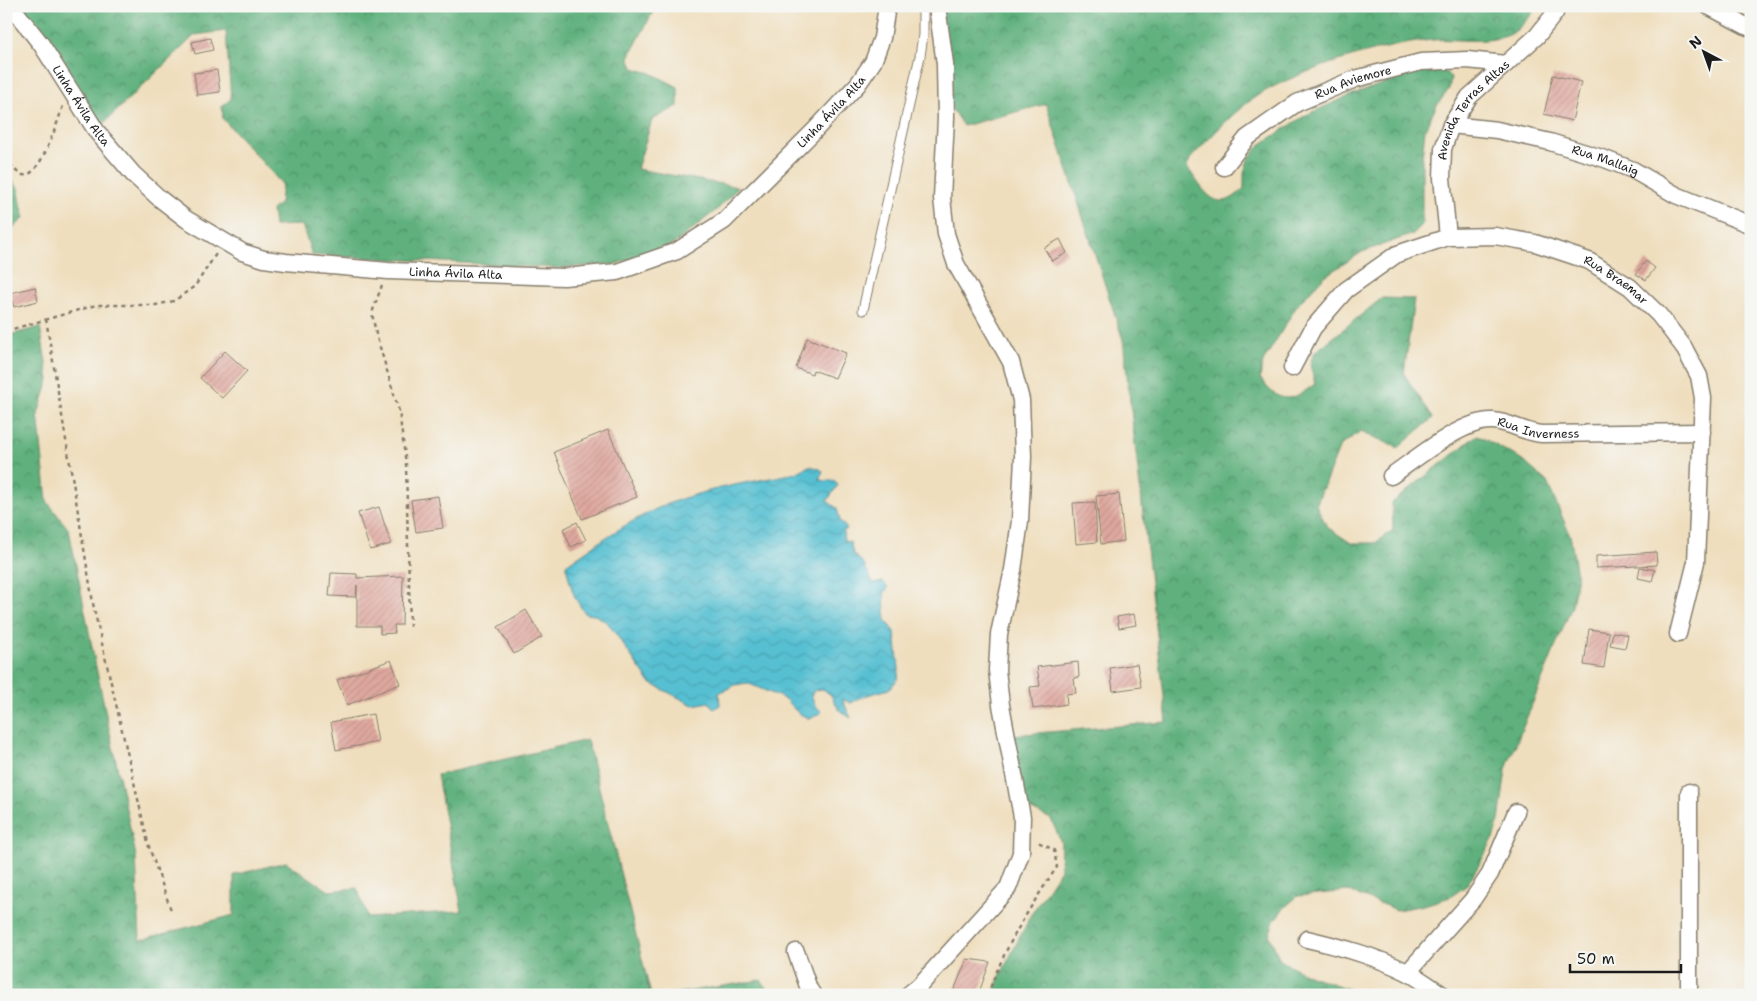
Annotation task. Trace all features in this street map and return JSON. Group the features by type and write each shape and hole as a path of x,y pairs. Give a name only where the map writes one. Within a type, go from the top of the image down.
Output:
{"street":[{"name":"Linha Ávila Alta","path":"11,6 41,44 97,132 133,174 186,219 242,252 264,259 388,271 564,277 617,272 677,251 724,221 858,84 873,62 882,38 887,6"},
{"path":"908,995 920,985 1008,888 1021,853 1022,833 1022,817 1001,704 997,670 999,634 1013,570 1020,521 1023,457 1021,400 1010,362 956,264 946,234 942,198 946,118 945,64 937,6"},
{"name":"Avenida Terras Altas","path":"1448,237 1442,178 1443,149 1451,125 1469,97 1537,36 1555,13 1557,6"},
{"path":"1708,6 1748,27"},
{"name":"Rua Aviemore","path":"1224,167 1247,138 1283,113 1297,104 1355,79 1421,62 1467,60 1506,64"},
{"name":"Rua Mallaig","path":"1451,125 1497,130 1550,142 1605,159 1633,170 1676,195 1751,225"},
{"name":"Rua Braemar","path":"1292,368 1313,328 1346,290 1397,254 1448,237 1495,236 1542,245 1589,261 1630,287 1659,314 1682,346 1699,376 1704,398 1696,562 1678,634"},
{"name":"Rua Inverness","path":"1391,476 1455,433 1476,422 1494,421 1530,433 1542,434 1702,432"},
{"path":"1689,792 1689,995"},
{"path":"1408,972 1472,900 1490,874 1516,812"},
{"path":"1307,939 1353,950 1380,960 1408,972 1443,995"},
{"path":"796,952 809,988 814,995"}],"lane":[{"path":"863,310 920,56 923,35 923,6"}],"path":[{"path":"6,157 19,173 24,175 31,174 41,160 70,90"},
{"path":"6,331 96,305 156,305 174,301 195,286 224,242"},
{"path":"388,271 372,313 376,334 400,411 406,464 410,627"},
{"path":"46,319 94,609 149,846 171,910"},
{"path":"988,995 994,977 1032,905 1058,867 1054,850 1022,833"}],"green space":[{"path":"18,6 656,6 629,57 633,68 651,73 678,87 678,106 652,120 637,169 738,187 720,207 674,244 616,264 557,268 312,255 302,225 274,226 272,210 280,203 282,184 223,119 222,106 231,99 226,31 195,35 101,126"},
{"path":"942,6 1537,6 1529,18 1518,28 1511,34 1502,37 1483,40 1432,40 1392,47 1349,58 1287,80 1258,95 1237,111 1190,159 1187,167 1205,192 1218,201 1226,201 1244,188 1244,174 1248,159 1260,145 1306,115 1351,95 1428,68 1443,69 1451,78 1449,89 1437,105 1425,129 1422,159 1422,225 1413,234 1362,252 1325,276 1298,304 1263,362 1260,378 1279,397 1292,397 1307,390 1315,384 1310,364 1314,353 1382,298 1414,299 1404,374 1433,418 1398,448 1361,431 1340,446 1316,505 1327,527 1351,543 1375,543 1393,530 1392,503 1477,435 1521,459 1547,482 1570,535 1577,575 1572,606 1506,769 1499,821 1493,839 1466,886 1450,897 1424,905 1397,910 1348,891 1298,896 1275,919 1269,935 1280,960 1308,975 1357,992 1360,995 993,995 998,980 1031,915 1060,870 1061,842 1051,819 1025,807 1013,735 1167,722 1123,340 1046,104 963,126 948,103"},
{"path":"6,171 18,188 24,218 6,235"},
{"path":"40,327 49,380 38,414 47,501 69,530 136,856 140,940 234,915 234,875 286,862 329,891 357,888 368,918 462,911 437,775 587,740 651,995 6,995 6,336"},
{"path":"761,980 770,995 666,995"}],"water":[{"path":"809,466 823,471 819,479 824,481 834,480 838,485 827,501 837,508 840,521 847,529 843,532 844,541 850,542 853,554 863,563 873,583 883,582 888,587 884,594 885,611 886,620 895,633 899,669 898,679 889,689 864,696 851,703 842,699 851,718 839,710 831,695 823,689 814,690 811,696 815,705 822,712 810,719 798,713 785,699 747,683 735,685 719,693 720,705 714,709 709,702 693,705 650,683 608,623 595,615 586,614 578,603 566,565 626,525 665,505 713,490 796,473"}],"building":[{"path":"210,38 213,50 195,54 192,42"},
{"path":"217,70 220,92 197,95 194,73"},
{"path":"1553,75 1581,82 1572,121 1544,114"},
{"path":"1060,239 1067,253 1052,261 1044,248"},
{"path":"1646,261 1655,268 1646,280 1636,274"},
{"path":"35,287 38,301 14,307 10,293"},
{"path":"807,338 846,353 835,378 813,370 812,374 796,368"},
{"path":"225,351 247,371 222,398 200,378"},
{"path":"608,430 637,497 582,519 554,452"},
{"path":"1119,494 1124,541 1101,544 1096,496"},
{"path":"438,496 443,528 416,532 411,500"},
{"path":"1095,502 1097,542 1076,544 1073,503"},
{"path":"379,507 391,544 370,550 358,513"},
{"path":"577,522 586,540 571,547 563,529"},
{"path":"1656,552 1657,565 1596,568 1596,556"},
{"path":"1640,567 1655,570 1652,581 1638,578"},
{"path":"331,573 357,574 357,578 403,576 402,625 394,625 395,633 380,634 380,626 357,626 357,585 356,597 329,596"},
{"path":"526,610 542,637 514,654 498,627"},
{"path":"1134,614 1136,625 1119,628 1117,617"},
{"path":"1589,629 1609,632 1604,668 1584,665"},
{"path":"1613,632 1628,635 1625,648 1610,645"},
{"path":"391,660 400,684 347,705 337,680"},
{"path":"1078,662 1079,677 1074,678 1076,693 1066,694 1067,704 1033,709 1030,687 1040,686 1037,667"},
{"path":"1137,664 1141,687 1113,691 1110,668"},
{"path":"373,714 378,742 336,750 331,722"},
{"path":"967,959 990,962 978,995 952,995"}]}
